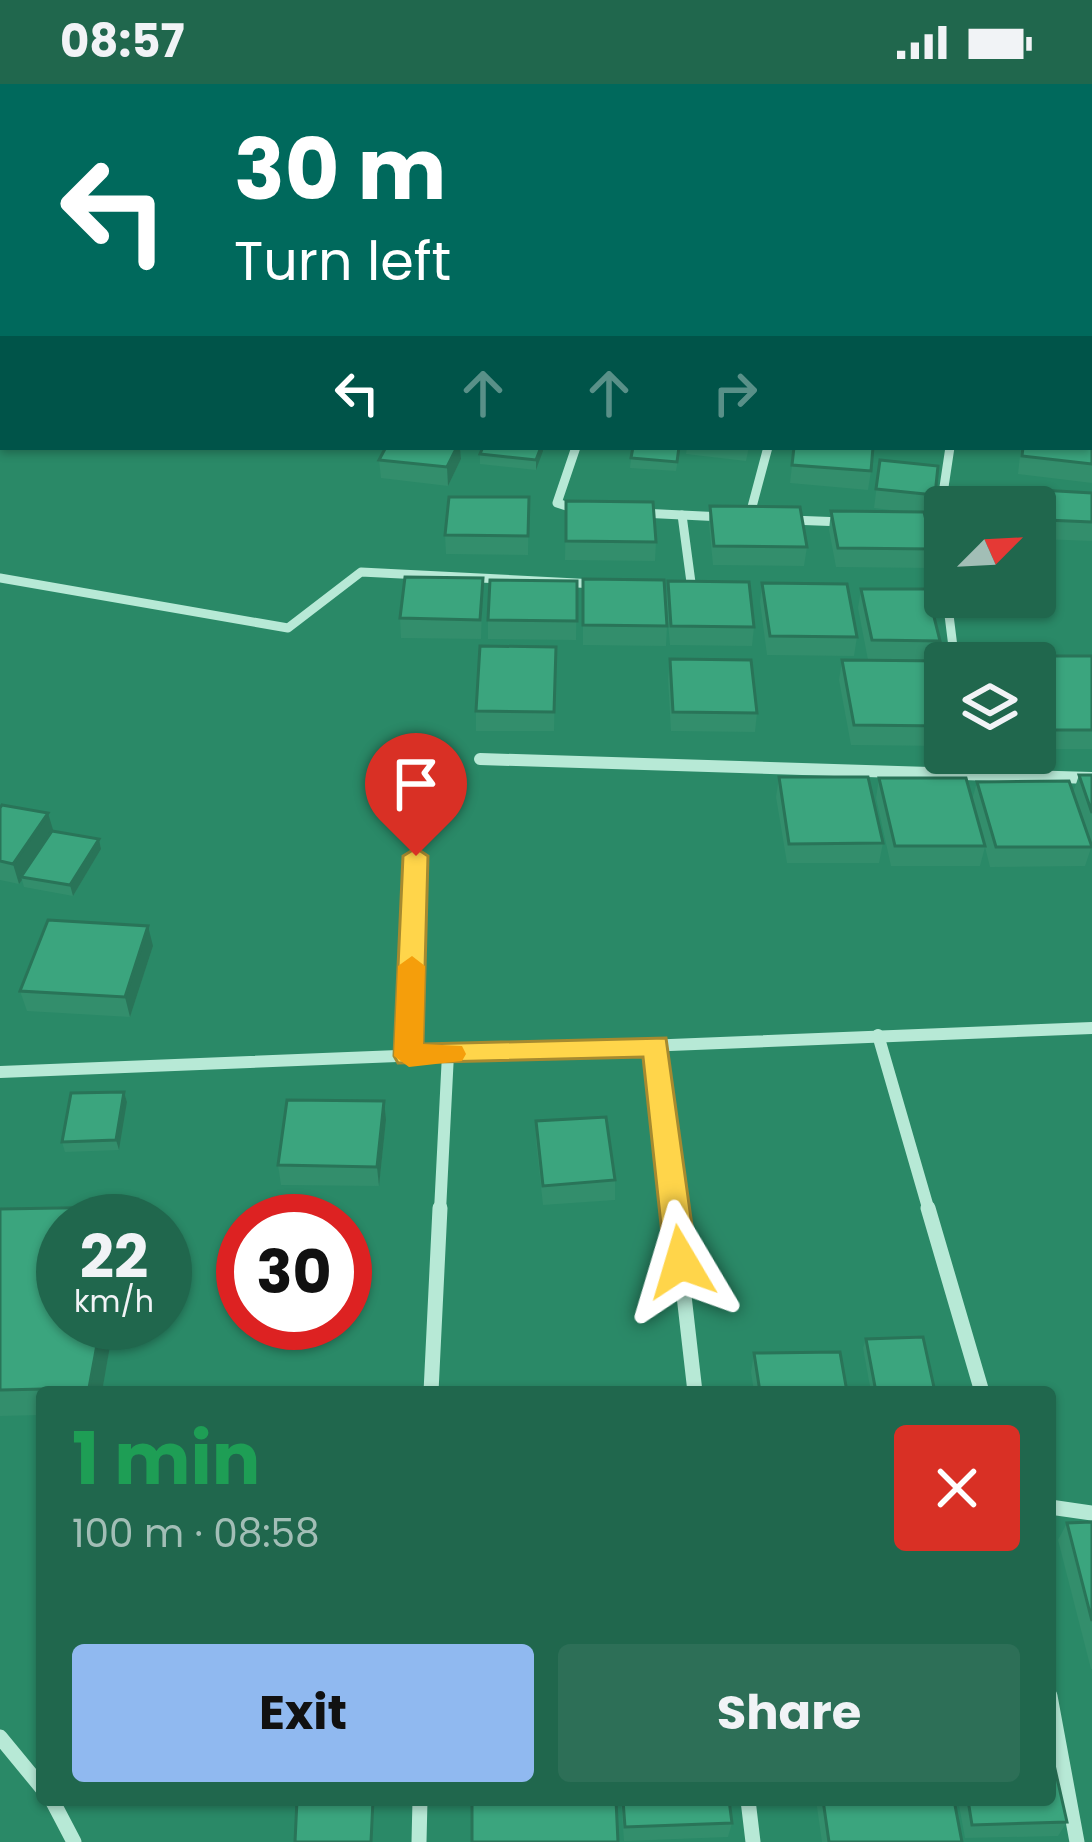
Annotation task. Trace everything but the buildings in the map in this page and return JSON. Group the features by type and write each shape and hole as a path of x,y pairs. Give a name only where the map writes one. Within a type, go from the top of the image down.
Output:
{"street":[{"path":"575,450 557,502 599,511"},
{"path":"749,518 767,450"},
{"path":"944,486 950,450"},
{"path":"620,512 867,524"},
{"path":"682,515 692,590"},
{"path":"891,524 924,526"},
{"path":"0,578 288,628 309,621 334,588 361,572 620,586"},
{"path":"668,589 715,592"},
{"path":"900,602 924,604"},
{"path":"480,760 924,772"},
{"path":"997,774 1092,778"},
{"path":"0,1072 1092,1028"},
{"path":"878,1035 980,1386"},
{"path":"656,1046 694,1386"},
{"path":"431,1386 448,1054"},
{"path":"1056,1508 1092,1513"},
{"path":"1056,1728 1077,1842"},
{"path":"0,1737 36,1781"},
{"path":"55,1806 74,1842"},
{"path":"419,1842 420,1806"},
{"path":"749,1806 753,1842"}],"lane":[{"path":"409,1056 416,856"}],"slow traffic":[{"path":"412,966 409,1056 452,1054"}],"route":[{"path":"416,856 409,1056 656,1046 681,1262"}]}
